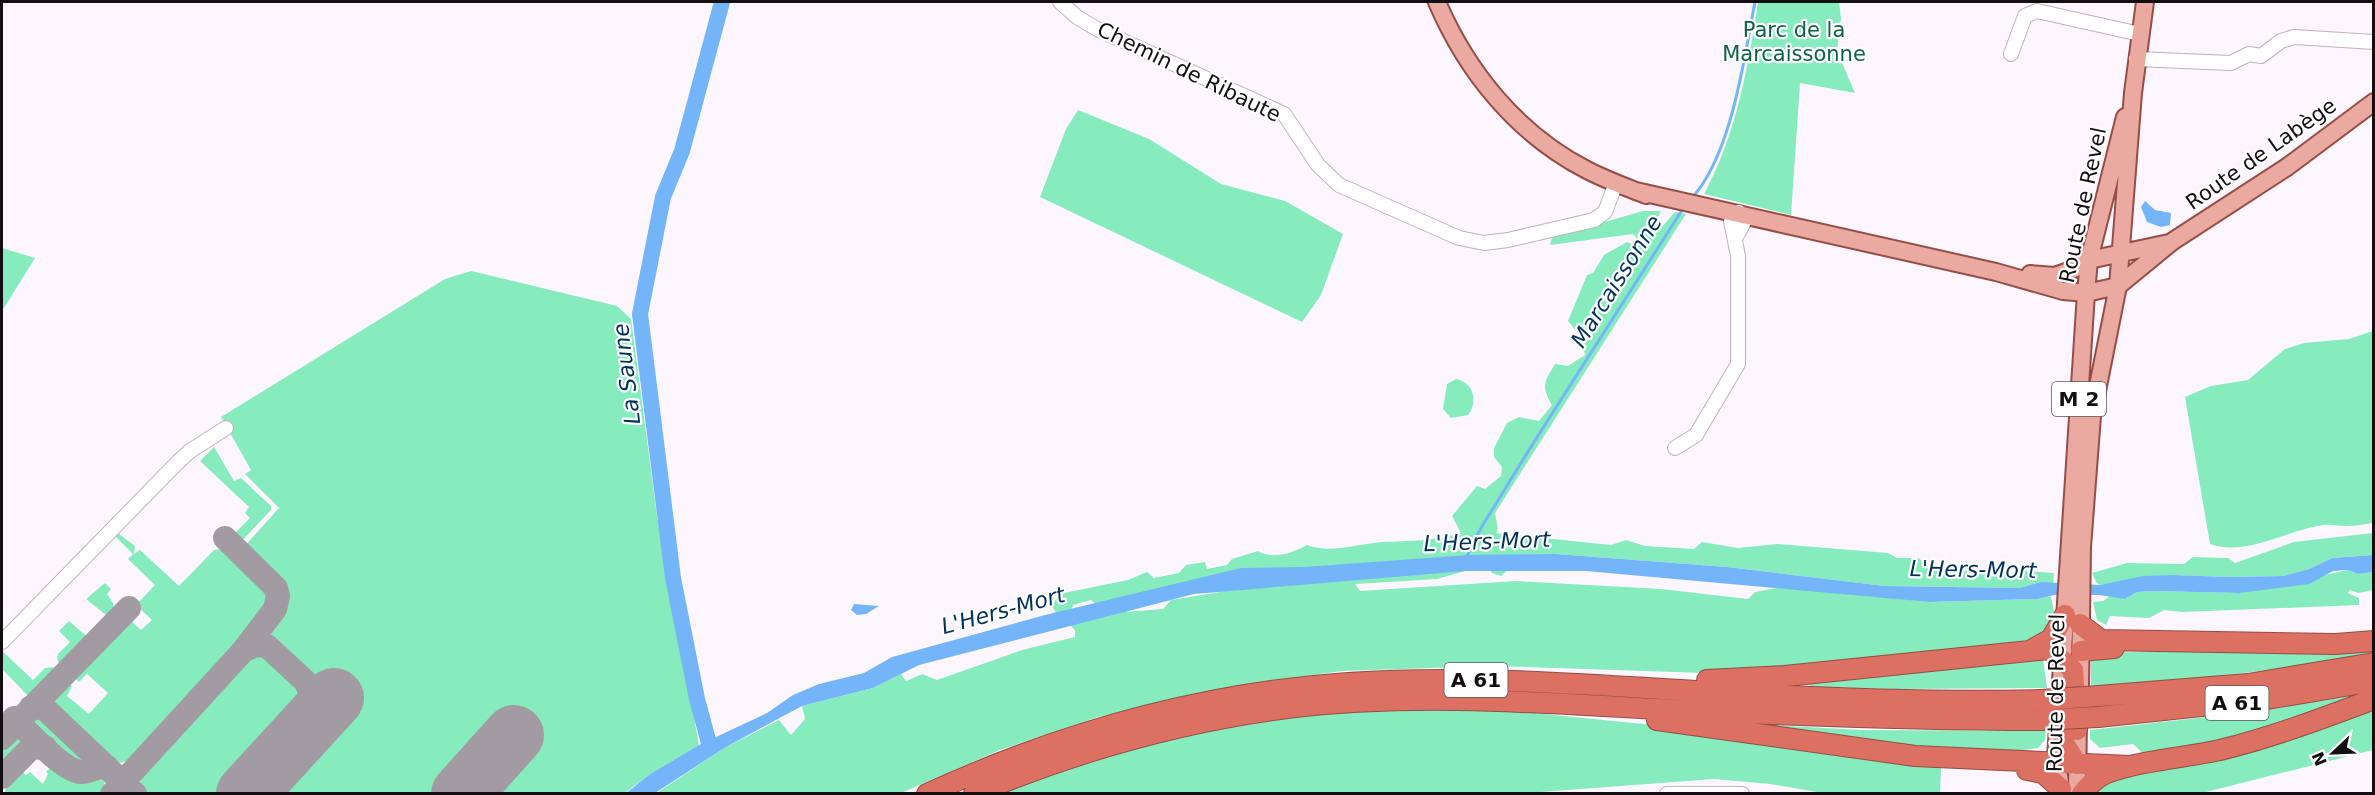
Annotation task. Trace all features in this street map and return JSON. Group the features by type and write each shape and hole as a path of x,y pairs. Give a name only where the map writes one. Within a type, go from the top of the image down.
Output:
{"highway":[{"path":"2032,649 2051,639 2075,618 2101,640 2337,644 2373,641"},
{"path":"1552,683 1654,678 1756,679 2032,649 2052,649 2072,655 2188,641"},
{"name":"M 2","path":"2072,655 2077,730"},
{"name":"A 61","path":"927,794 976,771 1072,736 1213,701 1347,683 1438,680 1552,683 1834,698 2042,700 2248,684 2373,663"},
{"name":"M 2","path":"2061,680 2067,764"},
{"name":"A 61","path":"974,794 1038,768 1109,746 1188,726 1287,709 1413,699 1879,719 2041,720 2098,717 2267,699 2373,681"},
{"path":"2082,794 2098,777 2129,766 2230,747 2290,730 2373,699"},
{"path":"1610,706 1618,716 1947,759 2129,766"},
{"path":"1947,759 1985,768 2036,771 2048,776 2067,792"}],"main road":[{"path":"1437,2 1464,56 1503,106 1555,150 1586,169 1616,183 1672,202 1996,272 2063,291 2086,293 2118,286"},
{"name":"Route de Revel","path":"2075,565 2093,405 2118,286 2136,59 2145,2"},
{"name":"Route de Revel","path":"2061,680 2072,655 2075,618 2075,565 2089,260 2119,134 2133,93"},
{"name":"Route de Labège","path":"2118,286 2173,241 2287,167 2373,102"},
{"name":"Route de Labège","path":"1996,272 2055,276 2089,260 2173,241"},
{"name":"Route de Revel","path":"2067,792 2067,764 2077,730"}],"street":[{"name":"Chemin de Ribaute","path":"1060,2 1077,17 1097,28 1284,114 1318,165 1339,185 1459,238 1485,243 1508,240 1594,220 1605,212 1616,183"},
{"path":"2011,54 2025,16 2037,11 2140,34"},
{"path":"2136,59 2231,63 2249,54 2261,56 2281,41 2294,37 2373,42"},
{"path":"1675,448 1684,445 1696,435 1738,364 1736,237 1732,228 1738,217"},
{"path":"2,642 190,450 226,428"},
{"path":"1667,794 1742,794"}],"green space":[{"name":"Parc de la Marcaissonne","path":"1758,2 1839,2 1841,19 1837,51 1855,93 1800,83 1791,215 1704,194 1733,125 1750,52"},
{"path":"1078,110 1149,139 1221,184 1285,201 1343,234 1321,295 1302,322 1040,197 1066,129"},
{"path":"1643,211 1661,211 1655,224 1661,228 1675,212 1686,214 1495,513 1498,529 1496,533 1611,545 1626,540 1645,546 1694,549 1702,542 1738,548 1777,544 1888,553 1897,558 1919,558 1927,568 2008,574 2024,571 2054,573 2053,584 2040,582 2020,588 1885,586 1727,567 1556,554 1523,555 1501,576 1492,573 1481,557 1465,571 1437,579 1355,584 1360,591 1516,581 1661,589 1748,599 1755,592 1781,587 1929,602 2038,599 2051,596 2054,613 2050,630 2028,642 1735,674 1492,666 1342,671 1235,686 1098,717 1000,750 901,793 655,794 726,747 779,720 791,735 805,719 802,706 873,688 901,674 906,681 922,674 937,680 1022,650 1075,637 1075,630 1066,621 1096,604 1091,600 1073,605 1071,612 1057,615 1052,606 1059,594 1128,580 1147,572 1154,578 1179,573 1186,565 1205,562 1207,569 1227,565 1232,559 1258,551 1276,555 1296,551 1307,545 1334,549 1382,542 1432,539 1461,533 1452,516 1477,486 1485,489 1501,476 1502,467 1494,457 1494,448 1507,423 1519,417 1539,421 1552,405 1546,393 1545,384 1555,364 1568,366 1585,355 1581,337 1568,321 1587,275 1593,273 1604,255 1627,242 1636,246 1640,242 1633,234 1550,245 1552,237","holes":["1261,571 1220,592 1171,600 1163,609 1125,612"]},
{"path":"2,248 35,258 2,311"},
{"path":"471,271 617,306 631,319 657,516 699,745 650,774 625,793 272,793 348,710 273,643 271,629 282,603 282,589 271,572 243,548 279,508 245,474 251,470 221,417 445,279"},
{"path":"2373,331 2373,523 2349,526 2323,525 2238,547 2210,544 2185,397 2211,386 2248,380 2285,349 2304,343 2349,339"},
{"path":"1456,379 1467,384 1474,398 1468,415 1451,418 1443,409 1447,384"},
{"path":"214,447 234,481 241,478 271,506 271,510 240,543 231,537 250,518 245,513 249,507 200,461"},
{"path":"115,531 135,546 134,554 140,550 179,586 214,550 227,548 267,589 271,594 272,604 136,756 120,763 109,761 62,717 52,702 64,679 72,686 67,696 89,714 108,693 87,674 79,682 70,673 118,626 131,621 141,630 152,620 136,605 155,585 128,559 133,554 112,533"},
{"path":"2373,533 2373,555 2332,558 2309,569 2283,576 2174,575 2100,585 2092,573 2127,563 2184,564 2193,557 2228,558 2235,563 2294,542"},
{"path":"2348,570 2358,574 2373,572 2373,590 2358,593 2350,590 2348,593 2359,598 2359,605 2182,612 2164,610 2149,618 2110,616 2106,625 2097,620 2093,602 2103,601 2110,596 2125,599 2137,592 2239,593"},
{"path":"105,583 111,589 107,594 113,603 114,614 111,619 86,599"},
{"path":"69,621 91,640 67,665 61,666 57,659 58,654 70,642 59,631"},
{"path":"2373,646 2373,652 2268,670 2091,686 2091,658 2095,653"},
{"path":"2,651 33,680 45,668 53,667 56,676 32,700 2,669"},
{"path":"255,653 278,664 297,684 301,699 294,713 221,793 145,793 140,784 143,769 244,658"},
{"path":"2043,659 2047,688 1896,689 1813,687 1806,684 1809,679"},
{"path":"2358,695 2304,720 2148,758 2133,744 2100,748 2090,739 2090,730 2252,712"},
{"path":"2373,706 2373,750 2202,793 2097,793 2097,784"},
{"path":"1412,708 1503,710 1733,733 1941,768 1940,794 1823,793 1770,784 1714,779 1514,794 999,794 1101,759 1202,733 1304,716"},
{"path":"32,717 49,722 90,760 87,765 72,761 54,748 39,731"},
{"path":"1752,724 1861,730 2046,731 2045,740 2038,748 2024,750 2023,755 1947,751"},
{"path":"12,733 21,734 24,743 2,766 2,744"},
{"path":"23,768 27,768 23,772 26,775 30,772 43,784 48,774 46,771 51,768 74,778 104,778 105,788 103,793 5,793 7,782"}],"water":[{"path":"2145,201 2155,210 2171,213 2170,225 2161,227 2147,222 2141,207"},
{"path":"1556,554 1727,567 1885,586 2020,588 2040,582 2100,585 2143,576 2283,576 2309,569 2332,558 2373,555 2373,572 2358,574 2348,570 2333,571 2309,584 2239,593 2154,591 2137,592 2125,599 2099,595 2054,595 2038,599 1929,602 1586,571 1465,571 1194,594 919,665 873,688 802,706 726,747 655,793 625,794 650,774 699,745 767,713 793,695 819,684 864,673 892,657 1045,615 1241,568 1304,567 1469,555"},
{"path":"854,604 879,606 866,614 857,615 851,610"}],"waterway":[{"name":"La Saune","path":"710,747 697,699 673,578 640,314 663,197 682,151 722,2"},
{"name":"Marcaissonne","path":"1692,198 1706,179 1727,131 1741,77 1755,2"},
{"name":"Marcaissonne","path":"1466,558 1481,528 1534,442 1684,207"}],"taxiway":[{"path":"112,794 243,651 275,609 278,596 276,588 225,538"},
{"path":"2,738 129,608"},
{"path":"243,651 255,645 267,646 306,682 314,701 312,721"},
{"path":"31,707 44,708 135,794"},
{"path":"14,718 46,750 73,770 84,772 107,767"},
{"path":"2,777 31,748 45,747"}],"runway":[{"path":"246,794 334,698"},
{"path":"461,794 514,735"}],"water label":[{"name":"L'Hers-Mort","path":"1487,541"},
{"name":"L'Hers-Mort","path":"1973,569"},
{"name":"L'Hers-Mort","path":"1003,610"}]}
